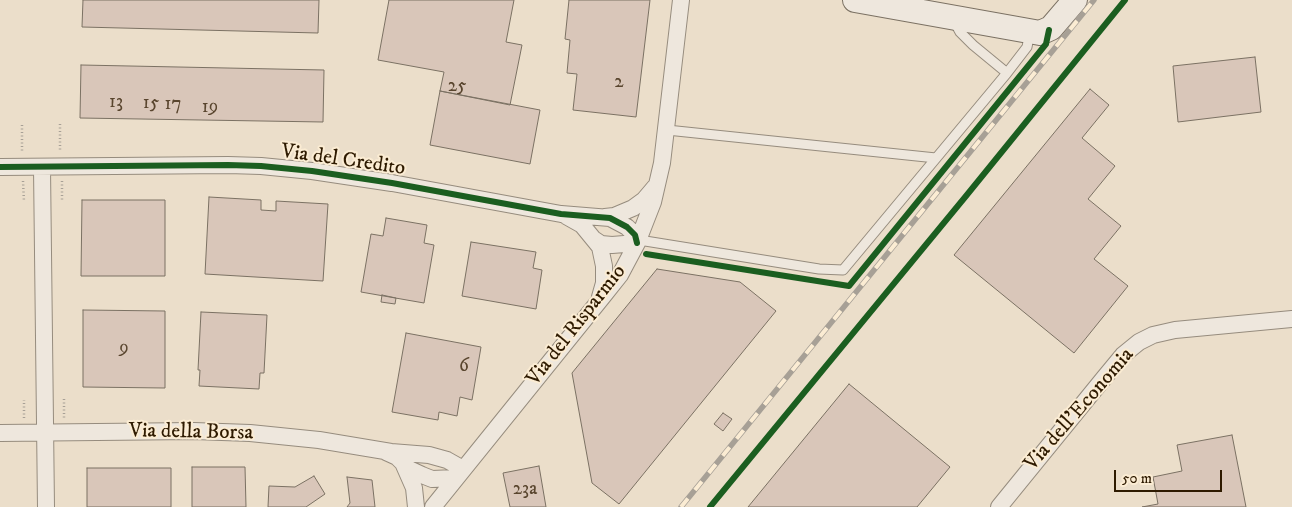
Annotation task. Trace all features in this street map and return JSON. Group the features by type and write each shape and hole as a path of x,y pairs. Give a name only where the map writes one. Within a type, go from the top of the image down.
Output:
{"street":[{"name":"Via del Risparmio","path":"433,507 599,302 620,274 638,241 650,212 658,183 667,130 681,0"},
{"path":"855,0 1030,32 1044,32 1051,28 1075,0"},
{"name":"Via del Credito","path":"0,167 209,165 273,167 352,176 561,214 604,217 614,216 633,208 648,197 658,183"},
{"path":"42,168 46,507"},
{"name":"Via del Credito","path":"561,214 578,222 595,240 601,250 604,266 604,283 599,302"},
{"name":"Via del Credito","path":"604,217 616,220 625,226 635,235 638,241"},
{"path":"595,240 606,245 629,245 638,241"},
{"name":"Via dell'Economia","path":"999,507 1126,352 1139,342 1153,334 1175,330 1292,319"},
{"name":"Via della Borsa","path":"0,433 228,431 312,440 382,451 429,455 446,460 460,474"},
{"name":"Via della Borsa","path":"382,451 394,455 412,470 430,478 440,479 460,474"},
{"path":"403,463 414,488 416,507"}],"lane":[{"path":"952,18 960,32 1007,73"},
{"path":"638,241 820,269 843,270 1007,73 1027,47 1030,32"},
{"path":"667,130 936,158"}],"path":[{"path":"22,124 22,153"},
{"path":"60,124 60,152"},
{"path":"24,180 24,202"},
{"path":"62,180 62,202"},
{"path":"64,399 64,422"},
{"path":"24,400 24,422"}],"building":[{"path":"83,0 319,0 318,33 82,27"},
{"path":"389,0 514,0 506,42 522,45 510,105 440,91 444,72 378,60"},
{"path":"569,0 650,0 636,117 573,110 577,74 567,73 570,40 565,39"},
{"path":"1255,57 1261,112 1178,122 1173,66"},
{"path":"81,65 324,70 323,122 80,118"},
{"path":"1090,89 1109,105 1082,138 1115,166 1088,199 1121,226 1094,259 1128,286 1074,353 954,255"},
{"path":"440,91 540,110 530,164 430,145"},
{"path":"209,197 261,200 261,210 276,211 276,201 328,204 323,281 205,274"},
{"path":"82,200 165,200 165,276 81,276"},
{"path":"386,218 427,225 424,243 434,245 424,303 361,292 371,234 383,236"},
{"path":"471,242 536,252 533,268 542,270 536,309 462,296"},
{"path":"657,269 740,282 776,311 619,504 592,483 572,373"},
{"path":"382,295 396,298 395,304 381,302"},
{"path":"83,310 165,311 165,388 83,387"},
{"path":"201,312 267,315 264,373 260,373 259,389 199,386"},
{"path":"406,333 481,347 472,400 460,397 457,416 439,412 438,420 392,412"},
{"path":"849,384 950,467 917,507 748,507"},
{"path":"723,413 732,419 723,431 714,424"},
{"path":"1232,435 1246,507 1142,507 1158,504 1153,477 1182,471 1177,445"},
{"path":"539,466 546,507 510,507 503,473"},
{"path":"192,467 245,467 246,507 192,507"},
{"path":"87,468 171,468 171,507 87,507"},
{"path":"314,476 325,494 306,507 268,507 269,486 295,487"},
{"path":"347,477 372,480 375,507 347,507 350,503"}],"railway":[{"path":"681,507 1094,0"}],"cycle path":[{"path":"710,507 1125,0"},
{"path":"646,254 849,286 1046,44 1049,30"},
{"path":"0,167 228,165 312,171 392,183 561,214 610,218 627,227 635,235 637,243"}]}
